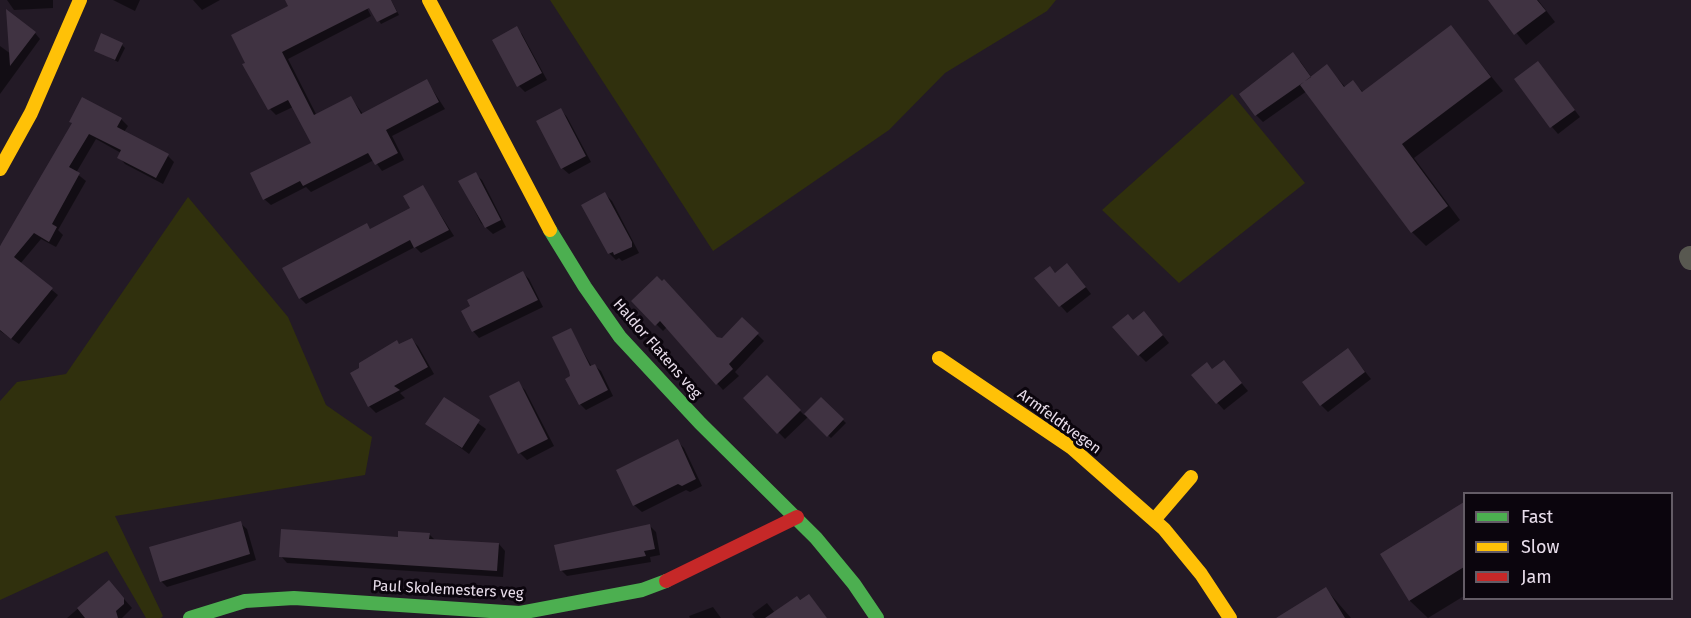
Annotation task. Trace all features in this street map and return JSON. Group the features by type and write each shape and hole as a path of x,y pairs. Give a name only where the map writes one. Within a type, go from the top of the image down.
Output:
{"street":[{"path":"0,170 31,113 80,0"},
{"name":"Haldor Flatens veg","path":"429,0 552,233 585,287 647,368 797,517 854,584 877,618"},
{"name":"Armfeldtvegen","path":"939,358 1072,448 1154,520 1201,574 1230,618"},
{"path":"1154,520 1191,477"},
{"name":"Paul Skolemesters veg","path":"190,618 209,610 245,602 294,598 520,616 642,590 681,575 797,517"}],"shaded area":[{"path":"550,0 1056,0 1047,11 945,73 889,130 713,251"},
{"path":"1232,94 1305,183 1179,283 1102,210"},
{"path":"188,197 288,317 326,405 372,437 365,475 115,516 163,616 161,618 146,618 107,551 0,600 0,401 17,382 66,374"}],"building":[{"path":"285,0 391,0 397,12 377,22 369,8 282,52 314,115 351,96 361,114 427,79 439,102 386,130 398,153 375,165 368,153 303,186 300,181 263,200 250,173 311,143 288,100 268,110 242,64 245,63 231,35 288,6"},
{"path":"1488,0 1537,0 1546,11 1514,35"},
{"path":"6,9 36,32 10,66"},
{"path":"1451,25 1491,77 1402,144 1448,206 1411,233 1300,85 1327,64 1344,87 1353,80 1362,92"},
{"path":"517,26 542,73 517,87 492,40"},
{"path":"101,33 123,43 115,60 94,51"},
{"path":"1293,52 1311,77 1255,116 1239,94"},
{"path":"1538,61 1575,110 1550,128 1514,79"},
{"path":"82,97 122,118 117,127 169,154 156,178 117,158 121,150 89,134 69,167 80,173 52,224 57,227 49,242 34,233 14,257 53,288 11,339 0,330 0,246 72,123 69,122"},
{"path":"561,108 586,156 561,169 536,121"},
{"path":"476,172 501,220 485,228 458,181"},
{"path":"423,185 449,230 414,248 410,240 299,299 282,268 367,223 370,229 410,208 403,196"},
{"path":"605,192 632,242 632,247 614,255 613,252 608,254 581,205"},
{"path":"1067,263 1086,287 1059,307 1034,278 1050,266 1055,273"},
{"path":"523,271 538,300 472,332 461,311 470,306 467,300"},
{"path":"657,276 662,281 664,279 717,337 722,338 742,317 759,333 729,364 733,369 716,385 660,321 655,326 631,301"},
{"path":"1144,311 1163,335 1138,356 1112,327 1128,314 1133,320"},
{"path":"571,328 590,366 595,364 608,390 579,405 565,379 570,376 569,371 552,337"},
{"path":"412,338 428,367 394,386 400,390 368,407 350,373 359,368 359,363 397,340 399,344"},
{"path":"1348,348 1365,372 1320,406 1302,382"},
{"path":"1224,360 1242,383 1216,404 1191,375 1207,362 1212,369"},
{"path":"767,375 801,410 777,434 743,398"},
{"path":"519,381 548,439 518,454 489,396"},
{"path":"444,397 480,420 462,448 425,424"},
{"path":"821,397 844,419 827,437 804,414"},
{"path":"678,439 696,479 682,486 678,484 633,506 616,470"},
{"path":"1463,503 1463,568 1409,601 1380,554"},
{"path":"241,521 250,554 160,582 149,547"},
{"path":"650,524 655,549 644,551 646,556 560,571 554,545"},
{"path":"281,529 398,537 398,531 430,533 429,539 499,543 497,571 279,557"},
{"path":"109,580 124,598 124,604 116,611 118,618 85,618 77,608"},
{"path":"1326,587 1345,618 1276,618"},
{"path":"809,594 827,618 765,618 797,596 800,600"}],"traffic: fast":[{"path":"550,230 585,287 620,337 700,423 816,538 854,584 877,618"},
{"path":"190,618 245,601 294,598 520,613 642,590 666,581"}],"traffic: slow":[{"path":"0,169 31,113 80,0"},
{"path":"429,0 550,230"},
{"path":"939,358 1072,448 1164,529 1201,574 1230,618"},
{"path":"1154,520 1191,477"}],"traffic: jam":[{"path":"666,581 797,517"}]}
